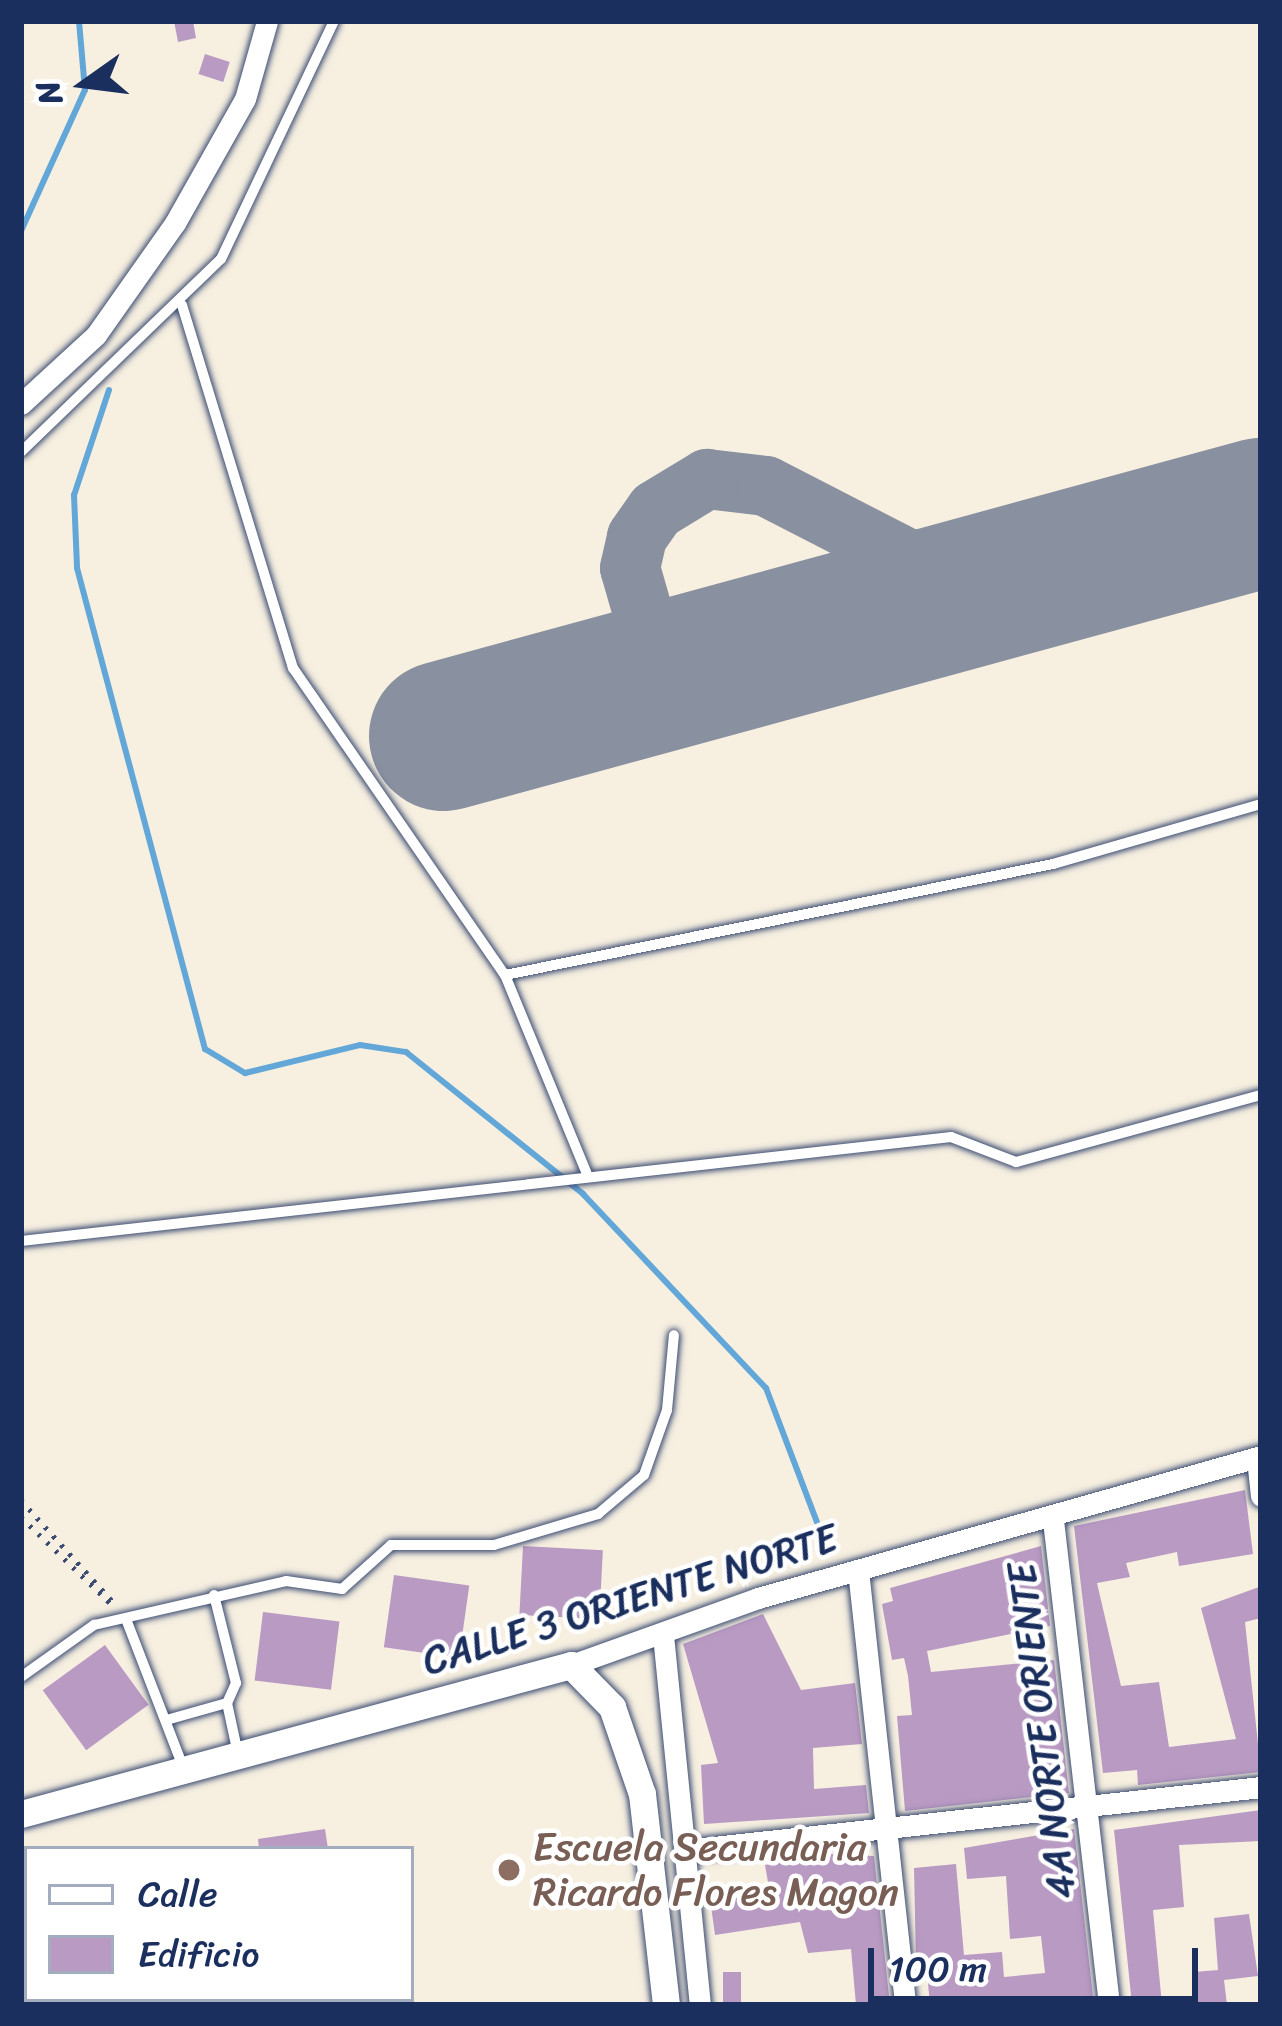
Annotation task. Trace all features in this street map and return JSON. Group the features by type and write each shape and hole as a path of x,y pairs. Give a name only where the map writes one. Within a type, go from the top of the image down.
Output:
{"street":[{"path":"21,404 96,335 175,223 245,99 267,21"},
{"path":"1259,1457 1261,1496"},
{"name":"CALLE 3 ORIENTE NORTE","path":"21,1814 571,1665 858,1570 1054,1520 1259,1457"},
{"name":"4A NORTE ORIENTE","path":"1054,1520 1109,2005"},
{"path":"858,1570 905,2005"},
{"path":"663,1634 700,2005"},
{"path":"571,1665 612,1707 642,1794 666,2005"},
{"path":"686,1850 1090,1812 1261,1787"}],"lane":[{"path":"21,452 182,304 220,259 334,21"},
{"path":"182,304 293,668 505,974 583,1174"},
{"path":"505,974 1053,864 1261,804"},
{"path":"21,1241 555,1187 583,1174 951,1137 1016,1162 1261,1095"},
{"path":"21,1677 94,1624 286,1581 342,1589 391,1545 494,1545 598,1514 644,1475 668,1410 674,1335"},
{"path":"214,1595 236,1683 226,1703 238,1755"},
{"path":"127,1619 170,1719 184,1768"},
{"path":"170,1719 226,1703"}],"path":[{"path":"21,1500 127,1619"},
{"path":"21,1517 127,1619"}],"building":[{"path":"174,21 193,21 196,38 178,42"},
{"path":"205,54 230,62 223,82 199,74"},
{"path":"1245,1490 1253,1554 1179,1566 1177,1552 1126,1563 1130,1577 1097,1583 1121,1686 1159,1682 1169,1747 1236,1739 1201,1608 1259,1587 1261,1618 1245,1622 1261,1772 1138,1785 1137,1770 1103,1773 1074,1526"},
{"path":"523,1546 603,1550 599,1619 519,1615"},
{"path":"1041,1546 1050,1626 927,1651 931,1672 1054,1660 1069,1793 905,1811 897,1716 912,1715 904,1658 892,1660 882,1604 893,1601 890,1588"},
{"path":"394,1575 469,1586 459,1658 384,1647"},
{"path":"263,1612 339,1621 331,1690 255,1680"},
{"path":"763,1614 801,1690 855,1683 862,1744 813,1748 814,1789 866,1785 869,1813 704,1824 701,1765 718,1763 683,1644"},
{"path":"105,1645 148,1705 86,1750 43,1690"},
{"path":"1261,1810 1261,1841 1179,1845 1184,1907 1153,1910 1162,2005 1132,2005 1114,1830"},
{"path":"325,1829 328,1846 259,1846 258,1839"},
{"path":"1074,1829 1094,2005 930,2005 926,1962 916,1963 914,1868 956,1864 964,1955 1002,1952 1004,1977 1045,1973 1041,1936 1010,1939 1006,1876 967,1879 964,1848"},
{"path":"826,1854 874,1856 890,2005 856,2005 851,1949 808,1953 800,1922 715,1935 711,1906 769,1888 765,1865"},
{"path":"1249,1914 1258,1976 1224,1980 1227,2005 1197,2005 1194,1972 1218,1970 1214,1918"},
{"path":"723,1972 741,1972 741,2005 723,2005"}],"waterway":[{"path":"21,231 85,90 79,21"},
{"path":"109,390 74,495 77,568 205,1049 245,1073 360,1045 406,1052 583,1194 766,1388 828,1551"}],"taxiway":[{"path":"661,676 630,568 637,537 656,510 707,479 766,486 972,592"}],"runway":[{"path":"444,736 1261,513"}],"place":[{"name":"Escuela Secundaria Ricardo Flores Magon","path":"509,1870"}]}
